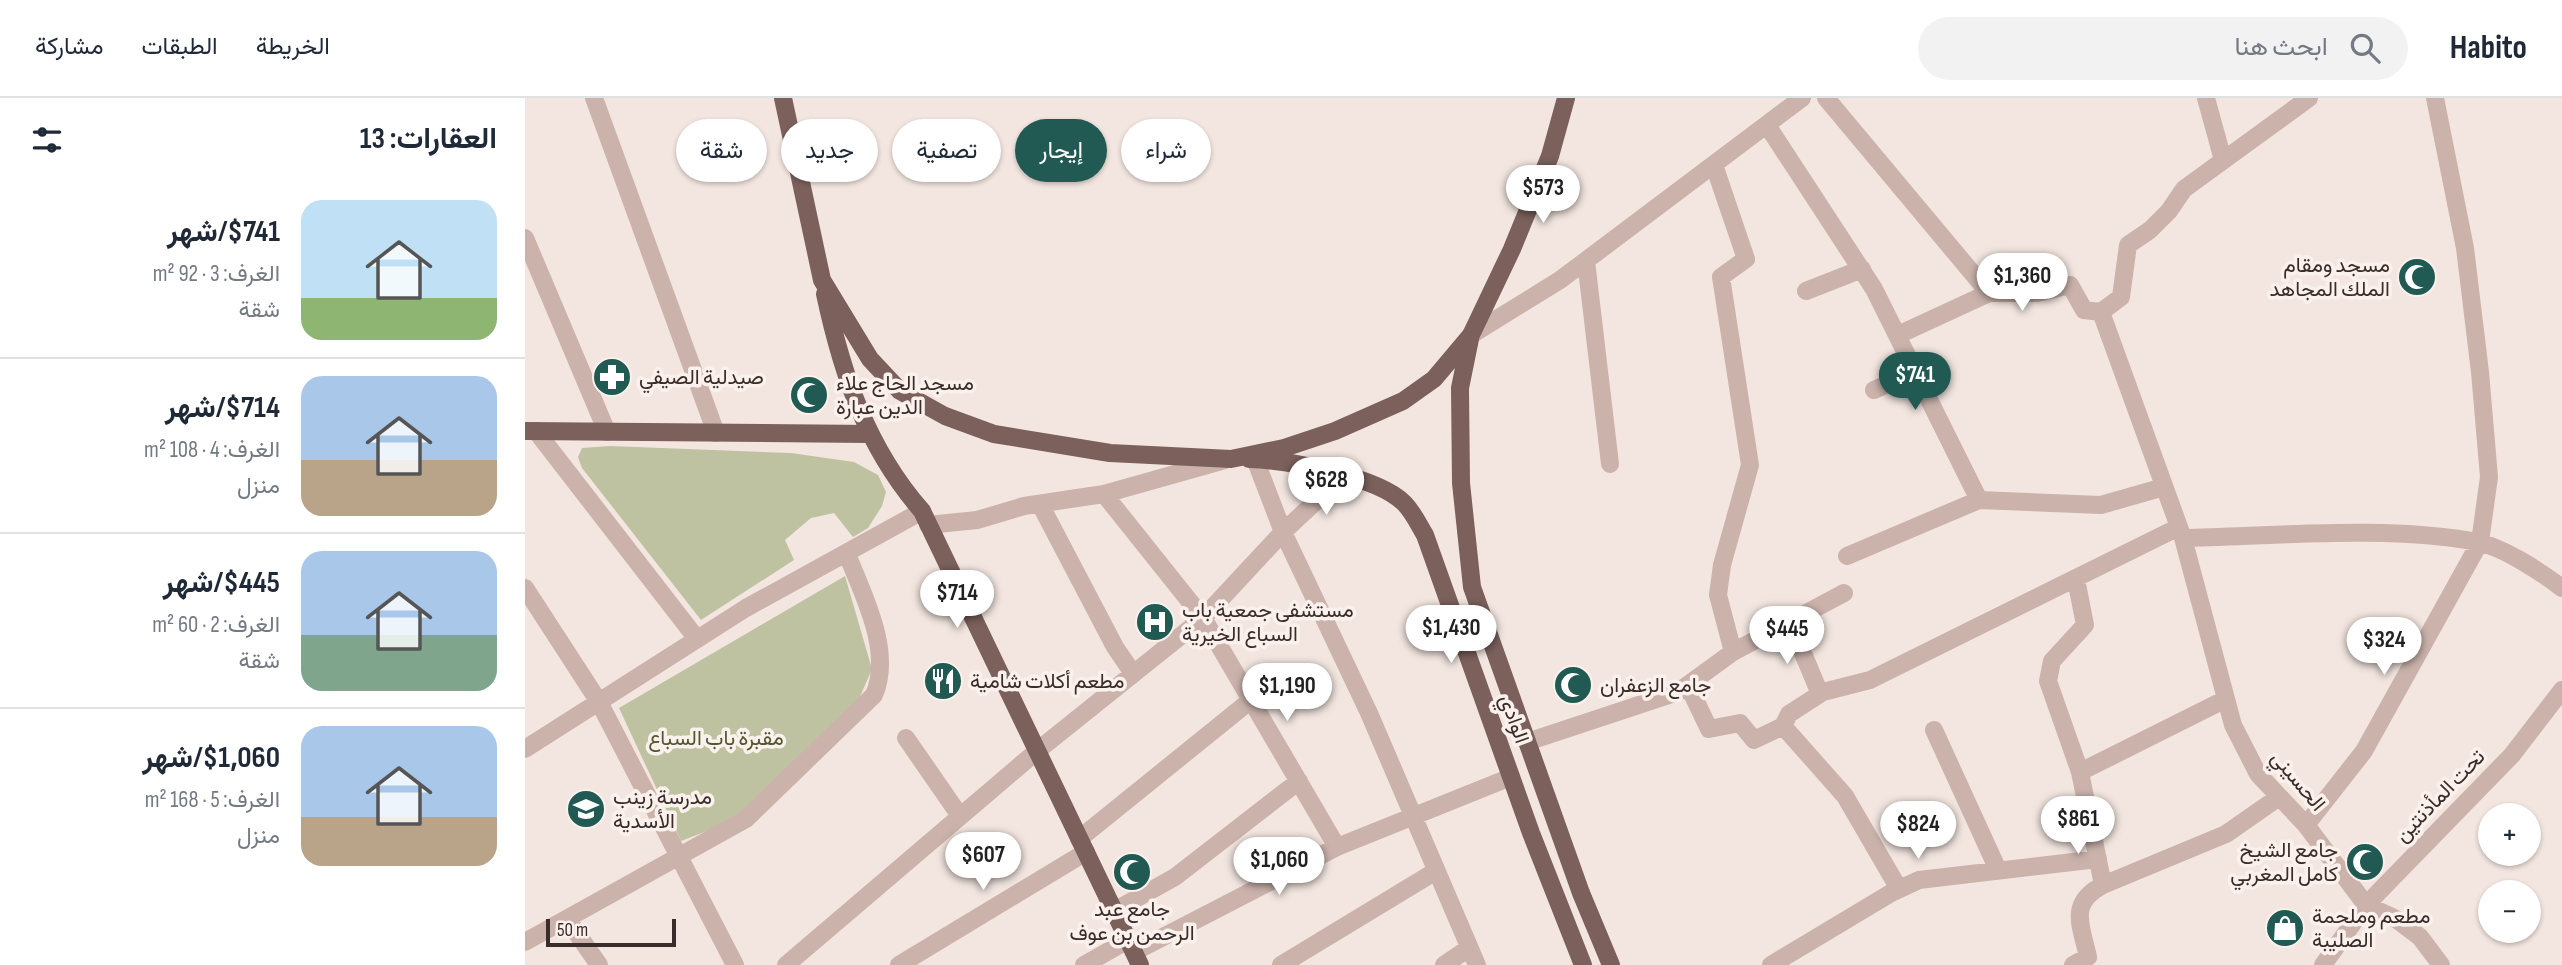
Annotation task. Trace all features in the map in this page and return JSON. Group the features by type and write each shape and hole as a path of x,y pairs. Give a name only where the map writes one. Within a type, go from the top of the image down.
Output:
{"main road":[{"path":"783,98 839,359 870,434 898,484 925,518 1134,952"},
{"path":"822,280 870,359 900,391 945,416 994,435 1110,453 1231,458 1283,448 1335,431 1403,401 1434,379 1471,335 1513,249 1551,156 1566,98"},
{"name":"الوادي","path":"1471,335 1460,388 1461,483 1472,587 1581,893 1611,965"},
{"path":"531,431 870,434"},
{"name":"الوادي","path":"1231,458 1255,459 1345,475 1388,491 1406,504 1425,536 1511,777 1583,965"}],"street":[{"path":"594,98 716,433"},
{"path":"1471,335 1586,261 1802,98"},
{"path":"1826,98 1989,293"},
{"path":"2206,98 2223,160"},
{"path":"1898,335 1989,293 2037,293 2070,285 2084,310 2101,312 2121,297 2128,245 2150,230 2169,211 2184,189 2309,98"},
{"path":"2306,825 2364,751 2480,542 2489,477 2480,372 2465,248 2435,98"},
{"path":"1767,125 1862,270 1898,335 1979,500"},
{"path":"1714,165 1746,259 1721,276 1750,465 1722,565 1718,595 1733,652"},
{"path":"525,238 607,432"},
{"path":"1586,261 1610,464"},
{"path":"1806,291 1862,270"},
{"name":"الحسيني","path":"2101,312 2181,533 2233,725 2258,774 2306,825 2367,905 2396,919 2420,937 2441,965"},
{"path":"1874,390 1916,371"},
{"path":"531,431 697,639"},
{"path":"525,749 746,608 847,554 925,518 977,520 1040,504 1104,494 1231,458"},
{"path":"1255,459 1283,532 1369,713 1477,965"},
{"path":"786,965 1037,751 1132,672 1203,618 1283,532 1345,475"},
{"path":"1847,556 1979,500 2101,505 2164,487"},
{"path":"1104,494 1203,618 1337,847"},
{"path":"1040,504 1115,647 1132,672"},
{"path":"1688,685 1709,729 1740,723 1753,740 1783,726 1789,715 1820,694 1870,680 2075,579 2181,533 2386,534 2480,542 2539,571 2562,587"},
{"path":"525,942 746,819 874,695 879,682 880,656 847,554"},
{"path":"2075,579 2085,625 2052,661 2048,681 2080,772 2103,885"},
{"path":"525,588 599,702 735,965"},
{"path":"1527,742 1678,692 1733,652 1844,593"},
{"path":"1790,622 1820,694"},
{"name":"تحت المأذنتين","path":"2323,965 2367,905 2512,755 2562,691"},
{"path":"2080,772 2226,699"},
{"path":"899,965 1082,845 1251,700"},
{"path":"1783,726 1845,796 1899,889"},
{"path":"1934,730 1998,870"},
{"path":"906,738 960,816"},
{"path":"1084,965 1134,952 1337,847 1511,777"},
{"path":"1114,911 1175,877 1299,781"},
{"path":"2084,962 2078,912 2088,893 2226,834 2279,797"},
{"path":"1772,965 1899,889 1919,880 2098,859"},
{"path":"1281,965 1436,871"},
{"path":"566,919 599,965"},
{"path":"1444,965 1469,948"}],"green space":[{"path":"610,446 791,453 854,462 878,475 886,492 882,506 868,528 853,537 834,513 811,518 785,540 794,560 701,620 582,468 578,457 582,448"},
{"name":"مقبرة باب السباع","path":"845,576 872,669 859,699 743,817 681,841 619,708"}],"place":[{"name":"مسجد ومقام الملك المجاهد","path":"2417,277"},
{"name":"صيدلية الصيفي","path":"612,377"},
{"name":"مسجد الحاج علاء الدين عبارة","path":"809,395"},
{"name":"مستشفى جمعية باب السباع الخيرية","path":"1155,622"},
{"name":"مطعم أكلات شامية","path":"943,681"},
{"name":"جامع الزعفران","path":"1573,685"},
{"name":"مدرسة زينب الأسدية","path":"586,809"},
{"name":"جامع الشيخ كامل المغربي","path":"2365,862"},
{"name":"جامع عبد الرحمن بن عوف","path":"1132,872"},
{"name":"مطعم وملحمة الصليبة","path":"2285,928"}]}
